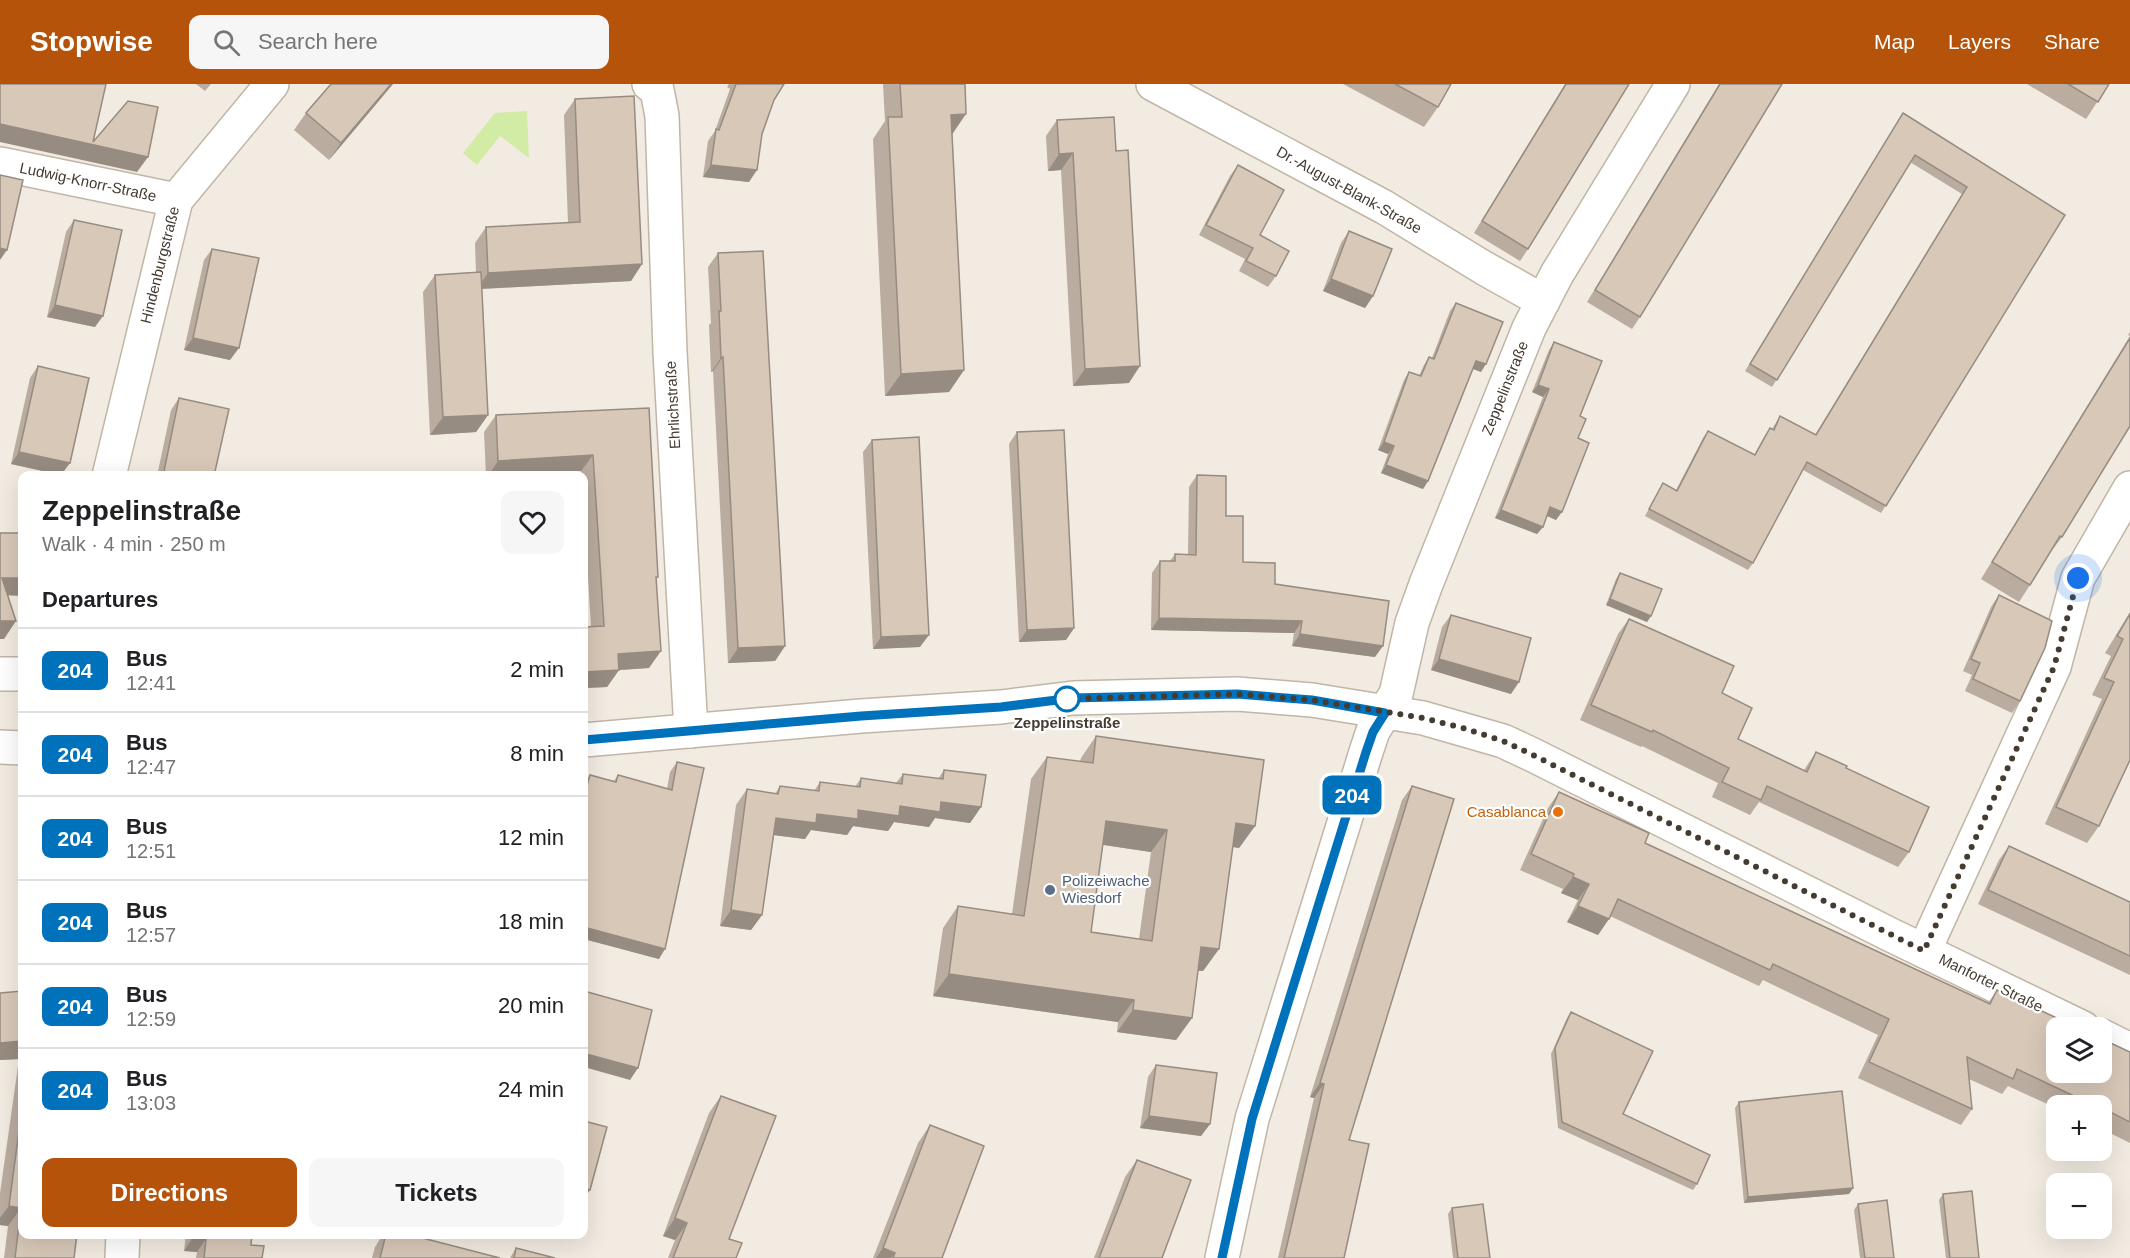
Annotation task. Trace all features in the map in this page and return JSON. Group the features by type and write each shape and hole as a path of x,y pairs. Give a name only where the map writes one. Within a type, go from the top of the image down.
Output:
{"street":[{"name":"Hindenburgstraße","path":"110,471 176,200 272,84"},
{"name":"Dr.-August-Blank-Straße","path":"1153,84 1384,207 1543,301"},
{"name":"Zeppelinstraße","path":"1222,1258 1252,1119 1268,1066 1366,752 1373,732 1396,694 1412,623 1426,584 1529,328 1557,273 1673,84"},
{"name":"Ehrlichstraße","path":"658,86 662,116 668,320 691,731"},
{"name":"Ludwig-Knorr-Straße","path":"0,164 176,200"},
{"path":"1924,951 2054,667 2078,578 2130,489"},
{"path":"0,674 18,674"},
{"name":"Manforter Straße","path":"588,740 861,716 1001,707 1073,698 1210,694 1312,700 1423,718 1463,728 1523,750 2060,1017"},
{"path":"0,747 18,748"},
{"path":"2112,1041 2130,1050"},
{"path":"122,1258 123,1239"}],"green space":[{"path":"527,111 529,158 500,136 477,165 463,153 495,113"}],"building":[{"path":"0,84 106,84 93,142 128,101 158,107 148,157 0,124"},
{"path":"331,84 391,84 341,143 306,113"},
{"path":"736,84 784,84 774,100 762,134 757,170 711,165 716,129 719,130"},
{"path":"900,84 965,84 966,114 951,115 964,370 901,374 888,117 902,117"},
{"path":"1395,84 1451,84 1438,107"},
{"path":"1566,84 1629,84 1528,249 1482,221"},
{"path":"1720,84 1782,84 1640,317 1595,290"},
{"path":"2068,84 2109,84 2098,102"},
{"path":"634,96 642,264 488,273 486,227 580,222 575,99"},
{"path":"1903,113 2065,215 1886,506 1807,462 1753,563 1649,509 1663,483 1677,491 1708,431 1755,455 1770,428 1774,430 1780,416 1816,435 1967,187 1915,155 1777,380 1750,364"},
{"path":"1114,117 1116,151 1128,150 1140,366 1085,369 1073,153 1059,154 1057,120"},
{"path":"1238,165 1284,190 1260,235 1289,251 1276,276 1246,261 1253,248 1206,225"},
{"path":"0,175 23,180 7,250 0,248"},
{"path":"74,220 122,230 103,316 55,305"},
{"path":"1349,231 1392,249 1373,296 1331,279"},
{"path":"212,249 259,258 239,348 193,338"},
{"path":"763,251 785,646 738,648 723,357 721,358 718,253"},
{"path":"481,272 488,415 443,417 435,275"},
{"path":"1456,303 1503,322 1486,364 1476,361 1428,481 1386,465 1394,446 1384,442 1409,372 1421,376 1429,357 1434,359"},
{"path":"2130,338 2130,426 2030,585 1992,562"},
{"path":"1554,342 1602,361 1580,416 1586,419 1578,438 1589,443 1562,512 1550,507 1543,527 1501,510 1549,389 1538,385"},
{"path":"38,366 89,378 70,463 19,452"},
{"path":"179,398 229,409 215,471 164,471"},
{"path":"649,408 661,651 618,654 619,670 588,672 588,627 604,626 593,455 498,461 496,415"},
{"path":"1064,430 1074,628 1027,630 1017,432"},
{"path":"919,437 929,635 881,637 872,440"},
{"path":"1197,475 1226,476 1226,516 1243,516 1243,562 1275,563 1275,584 1389,601 1383,646 1300,634 1302,621 1159,618 1160,561 1175,561 1175,554 1196,555"},
{"path":"0,533 18,533 18,578 2,578 16,621 0,621"},
{"path":"1620,573 1662,589 1651,616 1610,599"},
{"path":"1999,595 2052,621 2045,648 2020,701 1973,679 1980,663 1971,659"},
{"path":"2130,614 2130,760 2099,826 2056,807 2114,682 2104,678 2123,639 2117,636"},
{"path":"1451,615 1531,638 1519,682 1439,659"},
{"path":"1629,619 1734,666 1722,693 1752,708 1738,739 1807,772 1816,752 1929,807 1909,852 1767,786 1761,800 1722,782 1729,768 1653,730 1652,732 1591,705"},
{"name":"Polizeiwache Wiesdorf","path":"1096,736 1264,760 1255,826 1236,823 1219,949 1201,947 1192,1018 1133,1010 1134,1000 949,974 958,906 1024,916 1047,757 1093,763","holes":["1106,821 1167,830 1152,941 1091,932"]},
{"path":"677,762 704,768 665,949 588,928 588,782 590,775 616,782 618,775 672,790"},
{"path":"944,770 986,775 981,807 941,802 940,812 900,806 899,816 858,810 858,819 817,814 816,823 776,818 762,915 731,910 747,789 778,794 780,786 819,791 820,782 860,787 861,778 902,784 903,774 943,779"},
{"path":"1412,786 1454,799 1349,1140 1369,1144 1344,1258 1284,1258 1324,1084 1320,1083"},
{"path":"1559,792 1649,833 1645,843 1990,1004 1997,990 2055,1017 2046,1017 2046,1083 2017,1069 2013,1079 1967,1057 1972,1109 1869,1062 1889,1019 1773,964 1770,970 1618,899 1609,919 1578,906 1589,884 1573,877 1574,874 1531,854"},
{"path":"2009,846 2130,902 2130,956 1988,890"},
{"path":"18,991 18,1041 0,1043 0,993"},
{"path":"588,992 652,1010 638,1068 588,1055"},
{"path":"1571,1012 1653,1051 1623,1114 1710,1155 1697,1184 1562,1122 1555,1048"},
{"path":"2112,1044 2130,1052 2130,1122 2112,1113 2112,1095 2072,1095 2047,1083 2112,1083"},
{"path":"1156,1065 1217,1073 1210,1124 1149,1116"},
{"path":"1842,1091 1853,1188 1748,1197 1739,1102"},
{"path":"721,1096 776,1116 729,1239 742,1243 736,1258 673,1258 687,1223 675,1218"},
{"path":"588,1122 607,1127 590,1190 588,1189"},
{"path":"930,1125 984,1146 942,1258 893,1258 895,1253 883,1248"},
{"path":"18,1138 18,1208 9,1206"},
{"path":"1137,1160 1191,1180 1162,1258 1099,1258"},
{"path":"1972,1191 1979,1258 1950,1258 1943,1194"},
{"path":"1887,1200 1894,1258 1865,1258 1858,1204"},
{"path":"1483,1204 1490,1258 1458,1258 1452,1208"},
{"path":"18,1233 18,1239 76,1239 74,1258 15,1258"},
{"path":"206,1239 252,1239 251,1245 264,1246 262,1258 204,1258"},
{"path":"385,1239 426,1239 500,1258 380,1258"},
{"path":"516,1248 555,1258 514,1258"}],"bus line":[{"name":"204","path":"588,740 861,716 1001,707 1073,698 1237,694 1312,700 1385,713 1373,732 1366,752 1252,1119 1222,1258"}],"place":[{"name":"Zeppelinstraße","path":"1067,699"},
{"name":"Casablanca","path":"1558,812"},
{"name":"Polizeiwache Wiesdorf","path":"1050,890"}],"route":[{"path":"1067,699 1210,694 1269,696 1351,706 1423,718 1463,728 1503,741 1533,755 1924,951 2054,667 2078,578"}]}
